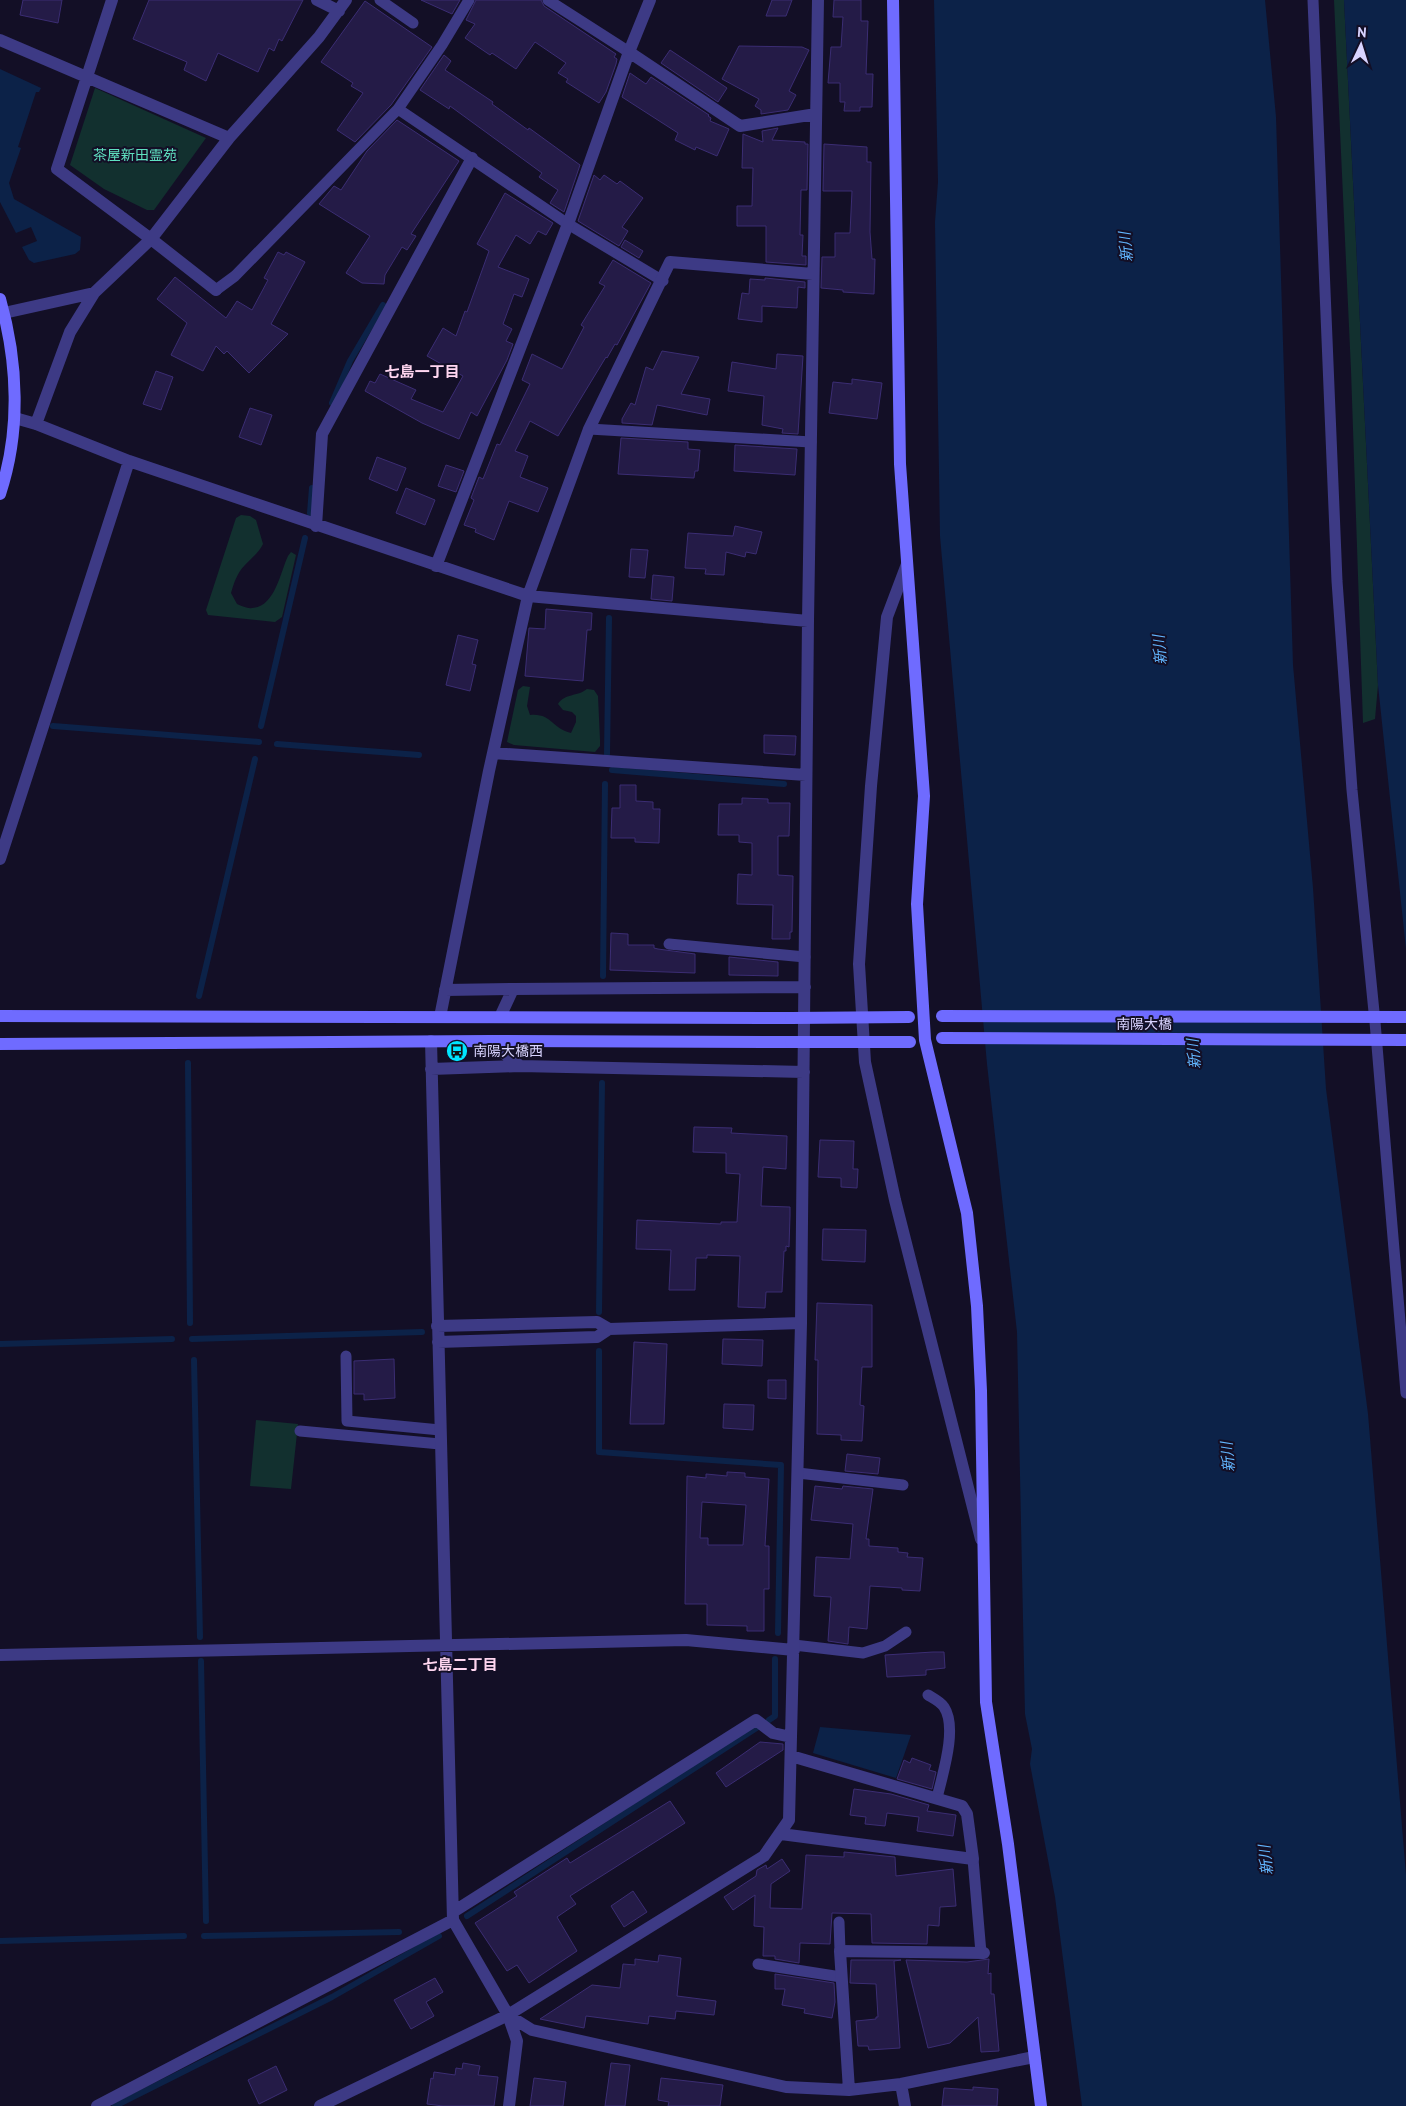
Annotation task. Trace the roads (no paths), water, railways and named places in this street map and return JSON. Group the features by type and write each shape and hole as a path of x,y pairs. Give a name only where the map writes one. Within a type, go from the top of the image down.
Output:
{"street":[{"path":"112,0 57,169 216,290"},
{"path":"36,424 70,332 94,293 151,240 228,138 320,37 342,5 316,0"},
{"path":"436,566 568,224 629,52 650,0"},
{"path":"320,2106 508,2015 764,1856 781,1834 788,1820 794,1648 801,1323 806,775 818,0"},
{"path":"893,0 900,464 924,796 917,904 924,1040 966,1213 977,1306 981,1391 986,1702 1008,1844 1041,2106"},
{"path":"0,40 228,138"},
{"path":"629,52 740,126 816,114"},
{"path":"316,526 322,434 472,158"},
{"path":"440,1017 493,753 528,596 589,429 670,262 813,274"},
{"path":"4,313 94,293"},
{"path":"0,298 10,334 15,379 15,418 4,482 0,494"},
{"path":"15,418 36,424 129,461 316,526 528,596 808,621"},
{"path":"0,859 129,461"},
{"path":"907,564 887,617 871,786 859,964 865,1062 895,1200 983,1549"},
{"path":"493,753 806,775"},
{"path":"446,990 805,987"},
{"path":"500,1017 513,989"},
{"name":"南陽大橋","path":"0,1016 1406,1017"},
{"name":"南陽大橋","path":"0,1044 431,1041 910,1042 942,1038 1406,1040"},
{"path":"431,1041 453,1916 508,2015 516,2041 509,2106"},
{"path":"489,1041 520,1066"},
{"path":"431,1068 520,1066 804,1072"},
{"path":"437,1326 597,1322 609,1329"},
{"path":"438,1342 597,1337 609,1329 801,1323"},
{"path":"0,1655 686,1640 794,1648"},
{"path":"96,2106 453,1916 756,1720 772,1733 791,1737"},
{"path":"781,1834 973,1859 967,1814 962,1806 790,1756"},
{"path":"849,2090 840,1951 982,1953"},
{"path":"508,2015 532,2030 777,2085 849,2090 901,2084 1034,2057"},
{"path":"901,2084 904,2106"}],"lane":[{"path":"380,0 413,24"},
{"path":"216,290 235,276 398,109 442,45 469,0"},
{"path":"548,0 629,52"},
{"path":"1313,0 1338,591 1352,790 1376,1022 1406,1393"},
{"path":"398,109 568,224 662,281"},
{"path":"589,429 811,442"},
{"path":"669,944 805,957"},
{"path":"346,1356 347,1420 440,1430"},
{"path":"300,1431 440,1444"},
{"path":"798,1473 902,1485"},
{"path":"794,1648 863,1653 885,1646 906,1632"},
{"path":"928,1695 944,1707 948,1718 950,1743 937,1798"},
{"path":"973,1859 982,1953"},
{"path":"839,1922 840,1951"},
{"path":"758,1964 841,1977"}],"water":[{"name":"新川","path":"934,0 1265,0 1276,117 1293,665 1313,888 1326,1089 1368,1414 1406,1875 1406,2106 1082,2106 1055,1897 1030,1764 1032,1749 1025,1714 1017,1332 987,1064 940,536 935,222 938,182"},
{"path":"1344,0 1406,0 1406,949 1378,685"},
{"path":"0,69 41,88 39,92 36,92 18,147 21,148 9,183 14,199 81,237 80,250 75,254 34,263 29,260 22,247 37,241 31,227 16,233 0,202"},
{"path":"820,1727 911,1735 896,1778 813,1753"}],"waterway":[{"path":"332,403 350,361 383,305"},
{"path":"310,513 312,488"},
{"path":"261,726 305,538"},
{"path":"607,754 609,618"},
{"path":"53,726 259,742"},
{"path":"277,744 419,755"},
{"path":"199,996 255,759"},
{"path":"612,770 784,784"},
{"path":"603,976 605,784"},
{"path":"188,1063 190,1323"},
{"path":"599,1312 602,1083"},
{"path":"192,1339 422,1332"},
{"path":"0,1344 172,1339"},
{"path":"599,1351 599,1452 781,1465 778,1633"},
{"path":"194,1360 200,1637"},
{"path":"769,1720 775,1716 775,1659"},
{"path":"201,1661 206,1921"},
{"path":"467,1916 758,1727"},
{"path":"204,1936 399,1932"},
{"path":"0,1941 184,1936"},
{"path":"115,2106 332,1997 439,1936"}],"place":[{"name":"南陽大橋西","path":"457,1051"}],"district":[{"name":"七島一丁目","path":"422,372"},
{"name":"七島二丁目","path":"460,1665"}],"park label":[{"name":"茶屋新田霊苑","path":"135,155"}]}
